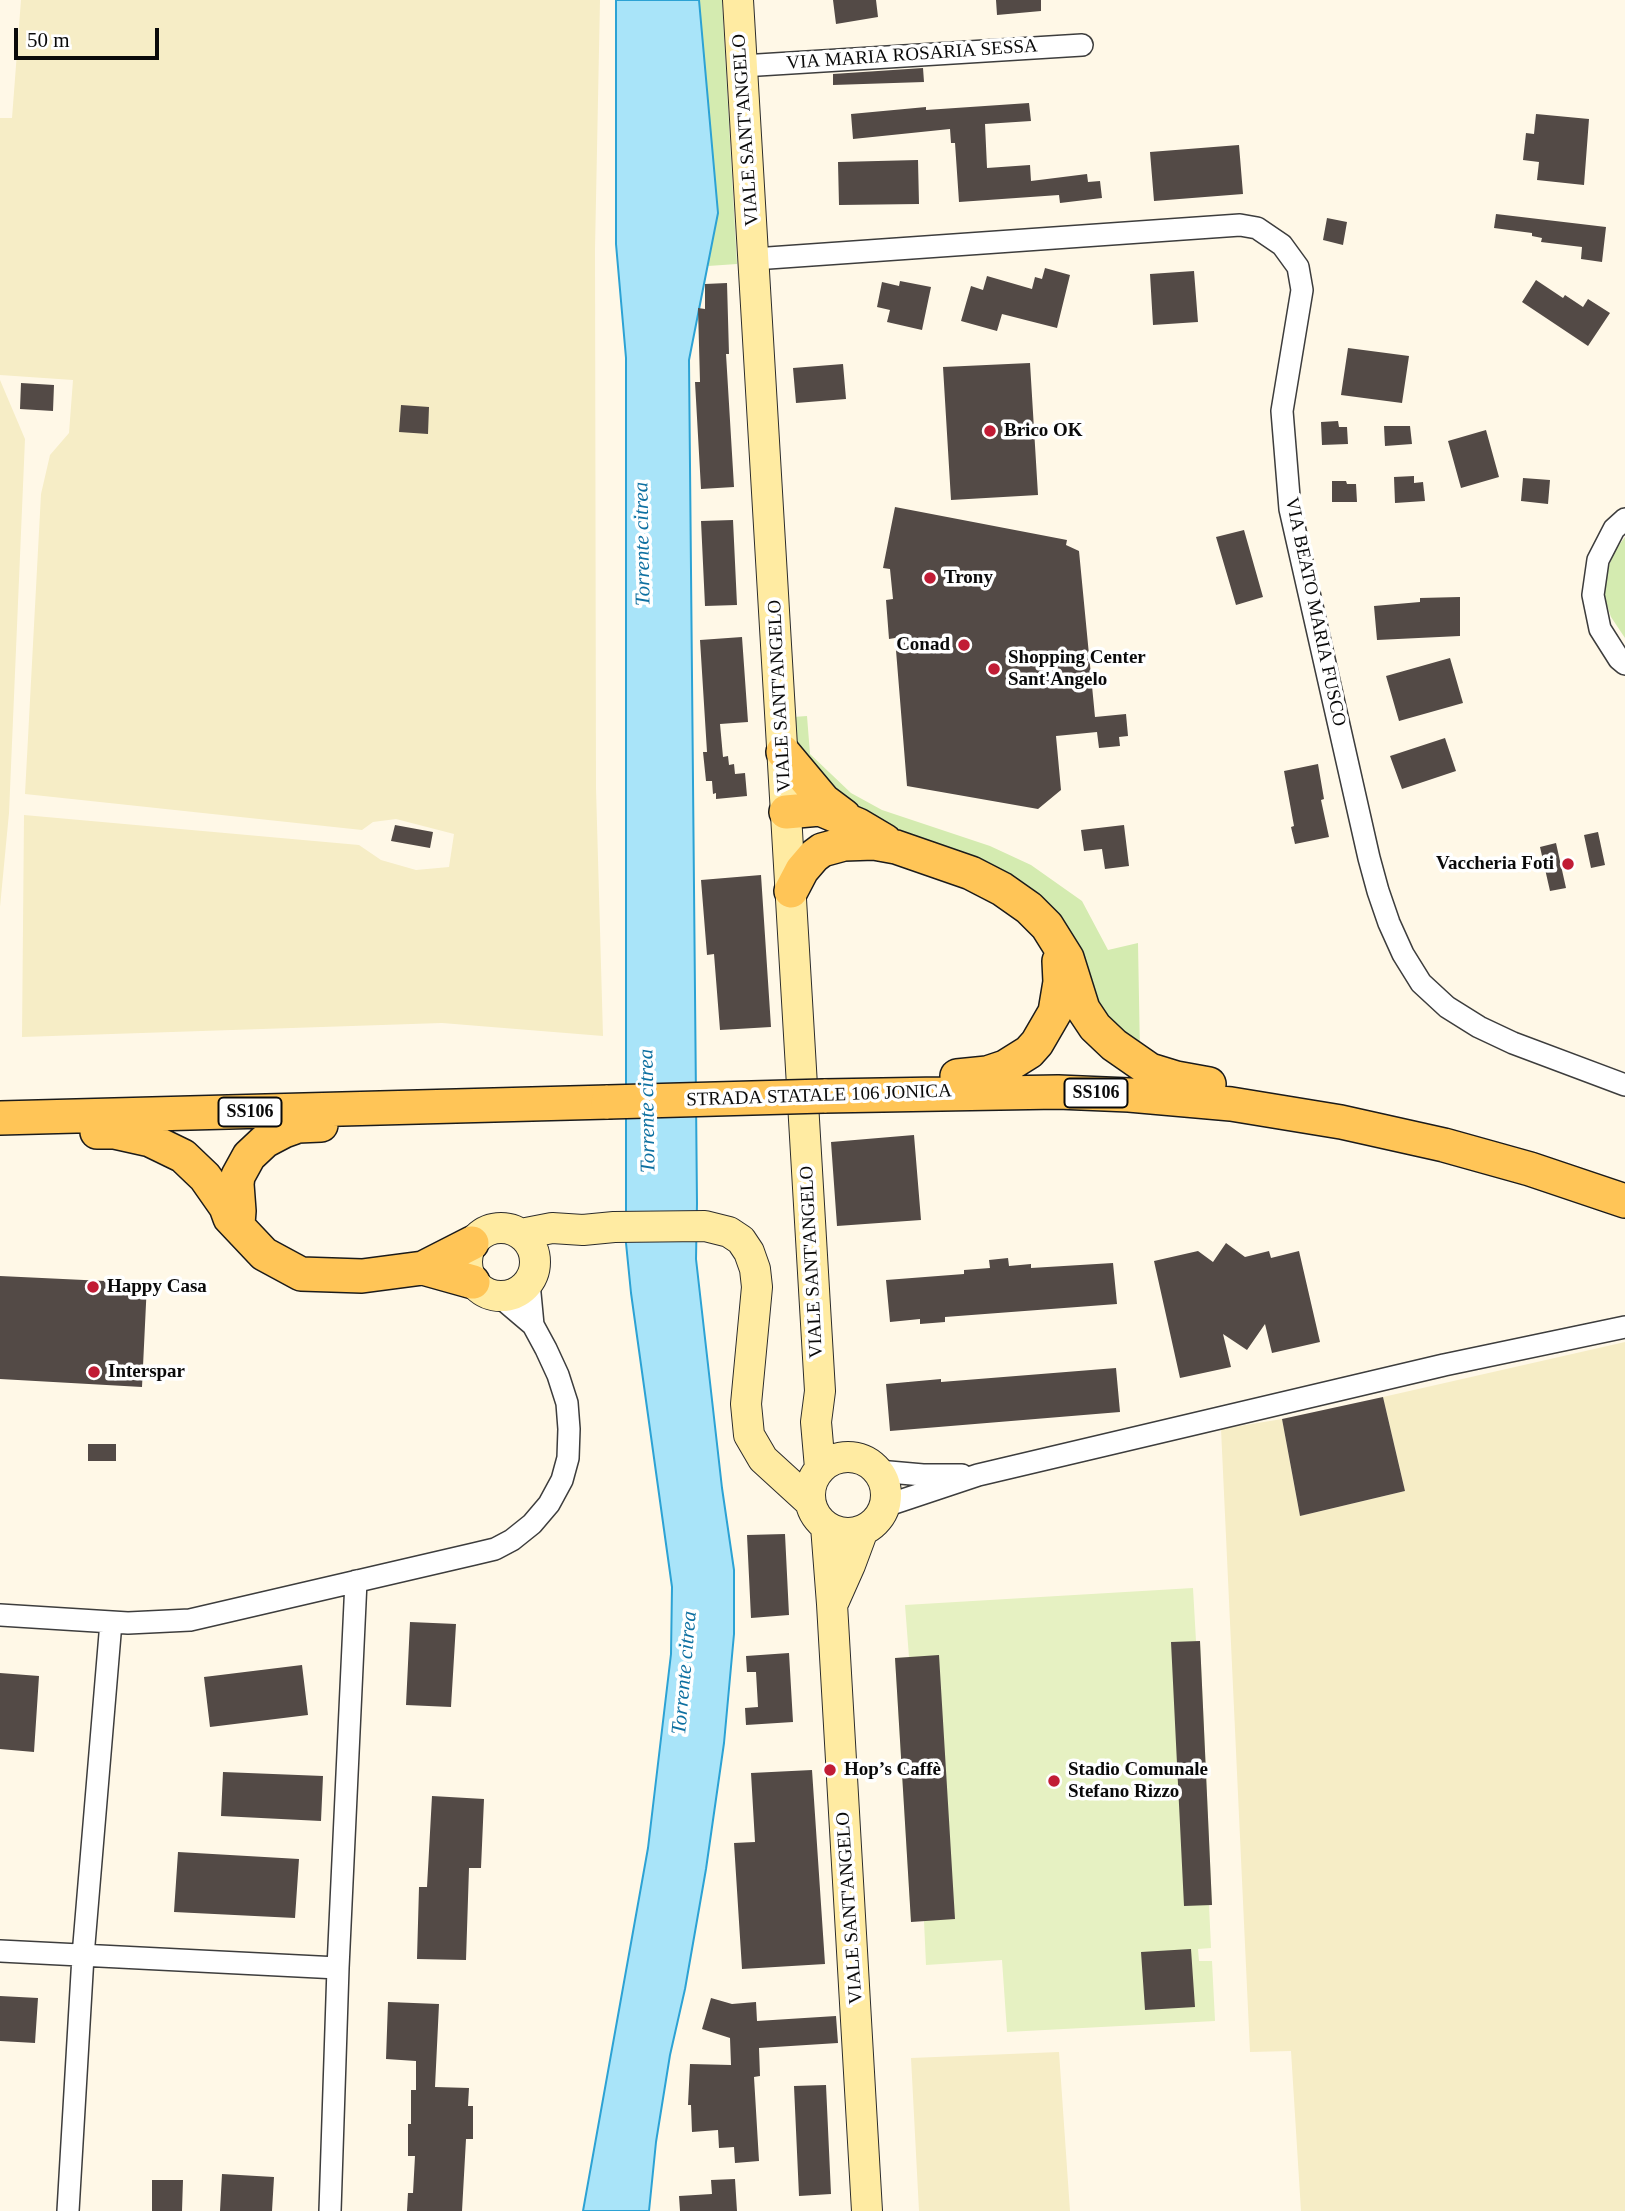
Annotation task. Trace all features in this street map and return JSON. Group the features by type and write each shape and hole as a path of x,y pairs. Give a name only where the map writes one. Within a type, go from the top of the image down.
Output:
{"main road":[{"name":"VIALE SANT'ANGELO","path":"738,0 820,1391 816,1422 819,1470"},
{"path":"783,752 856,837"},
{"path":"787,816 820,809 856,837 952,865 1002,889 1030,908 1047,926 1067,958 1083,1009 1095,1027 1114,1045 1150,1070 1176,1078 1264,1093 1341,1122"},
{"path":"791,891 814,856 822,850 856,837"},
{"path":"836,1095 878,1083 987,1073 1017,1060 1037,1043 1055,1012 1060,982 1060,948"},
{"name":"STRADA STATALE 106 JONICA","path":"0,1118 1004,1091 1117,1094 1231,1104 1341,1122 1476,1154 1577,1183 1625,1201"},
{"path":"238,1224 237,1184 243,1166 265,1140 284,1131 298,1126 466,1121 499,1105"},
{"path":"0,1134 114,1132 150,1140 171,1149 193,1165 216,1192 230,1218 264,1254 301,1274 362,1276 423,1268 472,1243 489,1230 500,1228 521,1234 533,1249 532,1275"},
{"path":"521,1234 552,1228 583,1230 705,1226 729,1232 741,1240 755,1269 757,1299 746,1404 747,1422 754,1447 763,1459 818,1515 837,1532 850,1533 873,1524 885,1506 884,1481 865,1464 841,1457 830,1461 812,1480 809,1491 818,1515"},
{"path":"423,1268 511,1296 521,1290 556,1247 583,1230"},
{"path":"472,1243 466,1263 486,1289"},
{"name":"VIALE SANT'ANGELO","path":"820,1391 828,1400 845,1448 865,1464"},
{"path":"763,1459 819,1470"},
{"name":"VIALE SANT'ANGELO","path":"818,1515 832,1604 867,2211"},
{"name":"VIALE SANT'ANGELO","path":"832,1604 863,1530"}],"street":[{"name":"VIA MARIA ROSARIA SESSA","path":"742,66 1082,45"},
{"name":"VIA BEATO MARIA FUSCO","path":"754,259 1240,225 1257,228 1282,245 1297,267 1302,290 1282,411 1290,509 1369,858 1389,923 1421,984 1447,1007 1479,1027 1513,1043 1625,1084"},
{"path":"1625,519 1614,529 1598,560 1593,595 1600,629 1625,664"},
{"path":"0,1615 111,1622 158,1623 190,1620 495,1549 512,1540 532,1524 549,1504 562,1480 568,1458 566,1402 558,1375 533,1325 532,1275"},
{"path":"486,1289 533,1325"},
{"path":"885,1506 978,1475 1444,1365 1625,1327"},
{"path":"865,1464 923,1475 978,1475"},
{"path":"330,2211 356,1581"},
{"path":"68,2211 83,1956 111,1622"},
{"path":"0,1951 338,1968"}],"shaded area":[{"path":"21,0 600,0 595,249 596,788 603,1036 442,1023 22,1037 24,815 359,845 381,860 416,870 449,867 454,834 396,819 373,822 362,830 25,794 41,494 50,455 69,433 73,380 0,375 0,118 12,118"},
{"path":"0,380 25,439 9,813 0,907"},
{"path":"1625,1342 1625,2211 1301,2211 1291,2051 1250,2052 1221,1429 1282,1419 1300,1516 1405,1491 1383,1397"},
{"path":"1059,2052 1070,2211 919,2211 911,2058"}],"green space":[{"path":"699,0 722,0 737,264 708,266 718,213"},
{"path":"1625,537 1625,638 1611,617 1605,599 1605,577 1614,552"},
{"path":"807,716 810,754 851,793 882,810 990,846 1031,865 1082,901 1108,950 1138,943 1140,1054 1111,1034 1070,945 871,825 797,754 793,717"},
{"name":"Stadio Comunale Stefano Rizzo","path":"1193,1588 1196,1641 1200,1641 1212,1905 1209,1905 1211,1948 1198,1949 1199,1961 1212,1961 1215,2021 1007,2032 1002,1960 926,1965 924,1921 911,1921 895,1658 909,1657 905,1605"}],"water":[{"name":"Torrente citrea","path":"616,0 699,0 718,213 689,360 696,1259 734,1570 734,1634 724,1743 706,1869 685,1989 670,2055 656,2142 649,2211 583,2211 648,1848 671,1654 672,1587 626,1243 626,358 616,244"}],"building":[{"path":"833,0 876,0 878,17 836,24"},
{"path":"996,0 1041,0 1041,11 997,15"},
{"path":"923,68 924,82 833,85 833,74"},
{"path":"1029,103 1031,121 985,124 987,168 1030,165 1031,181 1087,174 1088,182 1100,181 1102,198 1060,203 1059,195 959,202 955,143 951,143 950,129 853,139 851,114 926,107 926,110"},
{"path":"1536,114 1589,119 1584,185 1537,180 1539,162 1523,160 1526,133 1534,134"},
{"path":"1239,145 1243,194 1154,201 1150,152"},
{"path":"918,160 919,204 839,205 838,162"},
{"path":"1496,214 1606,227 1602,262 1581,259 1582,247 1541,242 1542,238 1532,236 1532,233 1494,228"},
{"path":"1327,218 1347,222 1343,245 1323,240"},
{"path":"1045,268 1070,275 1057,328 1002,314 997,331 961,321 971,286 983,290 987,276 1032,289 1035,277 1042,279"},
{"path":"1194,271 1198,322 1153,325 1150,274"},
{"path":"1536,280 1563,298 1565,295 1583,307 1588,299 1610,313 1588,346 1522,302"},
{"path":"900,281 931,287 922,330 887,322 890,310 877,307 882,282 899,286"},
{"path":"727,283 729,354 726,354 734,487 701,489 695,382 700,382 698,308 705,309 705,284"},
{"path":"1348,348 1409,356 1402,403 1341,395"},
{"name":"Brico OK","path":"1030,363 1038,495 951,500 943,367"},
{"path":"843,364 846,399 796,403 793,368"},
{"path":"21,383 54,385 53,411 20,409"},
{"path":"401,405 429,407 428,434 399,432"},
{"path":"1338,421 1339,427 1347,427 1348,444 1322,445 1321,422"},
{"path":"1384,426 1410,426 1412,444 1385,446"},
{"path":"1486,430 1499,477 1461,488 1448,441"},
{"path":"1414,476 1414,483 1423,482 1425,501 1395,503 1394,477"},
{"path":"1523,478 1550,480 1548,504 1521,501"},
{"path":"1332,481 1356,484 1357,502 1332,502"},
{"name":"Shopping Center Sant'Angelo","path":"895,507 1067,540 1066,545 1079,551 1095,717 1126,714 1128,736 1119,737 1120,746 1099,748 1097,732 1056,736 1061,790 1038,809 907,786 895,638 889,639 886,600 893,599 890,569 883,568"},
{"path":"733,520 737,605 705,606 701,521"},
{"path":"1244,530 1263,597 1236,605 1216,537"},
{"path":"1460,597 1460,636 1377,640 1374,606 1420,602 1420,598"},
{"path":"742,637 748,722 720,724 723,757 728,756 729,765 734,764 735,774 745,773 747,796 716,799 712,781 706,781 703,752 707,752 700,640"},
{"path":"1450,658 1463,703 1399,721 1386,676"},
{"path":"1445,738 1456,771 1402,789 1390,756"},
{"path":"1318,764 1324,799 1321,800 1329,837 1295,844 1284,771"},
{"path":"395,825 433,832 430,848 391,841"},
{"path":"1124,825 1129,866 1105,869 1102,849 1084,851 1081,830"},
{"path":"1598,832 1605,865 1591,868 1584,835"},
{"path":"1556,843 1566,888 1550,891 1540,847"},
{"path":"761,875 771,1027 720,1030 714,954 707,955 701,880"},
{"path":"914,1135 921,1220 837,1226 831,1142"},
{"path":"1226,1243 1245,1257 1269,1251 1271,1258 1299,1251 1320,1342 1272,1353 1265,1324 1247,1350 1223,1334 1231,1367 1180,1378 1154,1261 1198,1251 1213,1262"},
{"path":"1008,1258 1009,1266 1031,1264 1031,1268 1113,1263 1117,1304 945,1317 945,1322 920,1324 920,1319 890,1322 886,1280 964,1274 964,1270 990,1268 989,1260"},
{"path":"0,1276 147,1283 142,1387 0,1379"},
{"path":"1116,1368 1120,1412 890,1431 886,1384"},
{"path":"1383,1397 1405,1491 1300,1516 1282,1419"},
{"path":"88,1444 116,1444 116,1461 88,1461"},
{"path":"785,1534 789,1615 751,1618 747,1535"},
{"path":"410,1622 456,1624 451,1707 406,1705"},
{"path":"1200,1641 1212,1905 1184,1906 1171,1642"},
{"path":"789,1653 793,1722 746,1725 745,1708 758,1707 756,1672 747,1672 746,1656"},
{"path":"939,1655 955,1919 911,1922 895,1658"},
{"path":"302,1665 308,1715 210,1727 204,1677"},
{"path":"0,1673 39,1676 34,1752 0,1749"},
{"path":"812,1770 825,1964 742,1969 734,1843 755,1842 751,1773"},
{"path":"223,1772 323,1776 321,1821 221,1816"},
{"path":"432,1796 484,1799 481,1868 469,1868 466,1960 417,1959 419,1887 427,1887"},
{"path":"178,1852 299,1859 295,1918 174,1912"},
{"path":"1191,1949 1195,2007 1145,2010 1141,1952"},
{"path":"0,1996 38,1998 35,2043 0,2041"},
{"path":"711,1998 732,2004 756,2002 757,2021 836,2016 838,2043 759,2048 760,2076 754,2077 759,2161 735,2163 734,2147 719,2148 718,2130 692,2132 691,2105 688,2105 690,2064 731,2065 730,2038 702,2029"},
{"path":"388,2002 439,2004 435,2087 469,2088 468,2106 473,2106 473,2139 466,2139 462,2211 407,2211 408,2193 413,2193 415,2156 408,2156 408,2124 411,2124 411,2090 416,2090 416,2061 386,2059"},
{"path":"826,2085 831,2194 799,2196 794,2086"},
{"path":"222,2174 274,2177 272,2211 220,2211"},
{"path":"735,2179 737,2211 680,2211 679,2196 712,2194 711,2180"},
{"path":"152,2180 183,2180 182,2211 152,2211"}],"place":[{"name":"Brico OK","path":"990,431"},
{"name":"Trony","path":"930,578"},
{"name":"Conad","path":"964,645"},
{"name":"Shopping Center Sant'Angelo","path":"994,669"},
{"name":"Vaccheria Foti","path":"1568,864"},
{"name":"Happy Casa","path":"93,1287"},
{"name":"Interspar","path":"94,1372"},
{"name":"Hop’s Caffè","path":"830,1770"},
{"name":"Stadio Comunale Stefano Rizzo","path":"1054,1781"}]}
